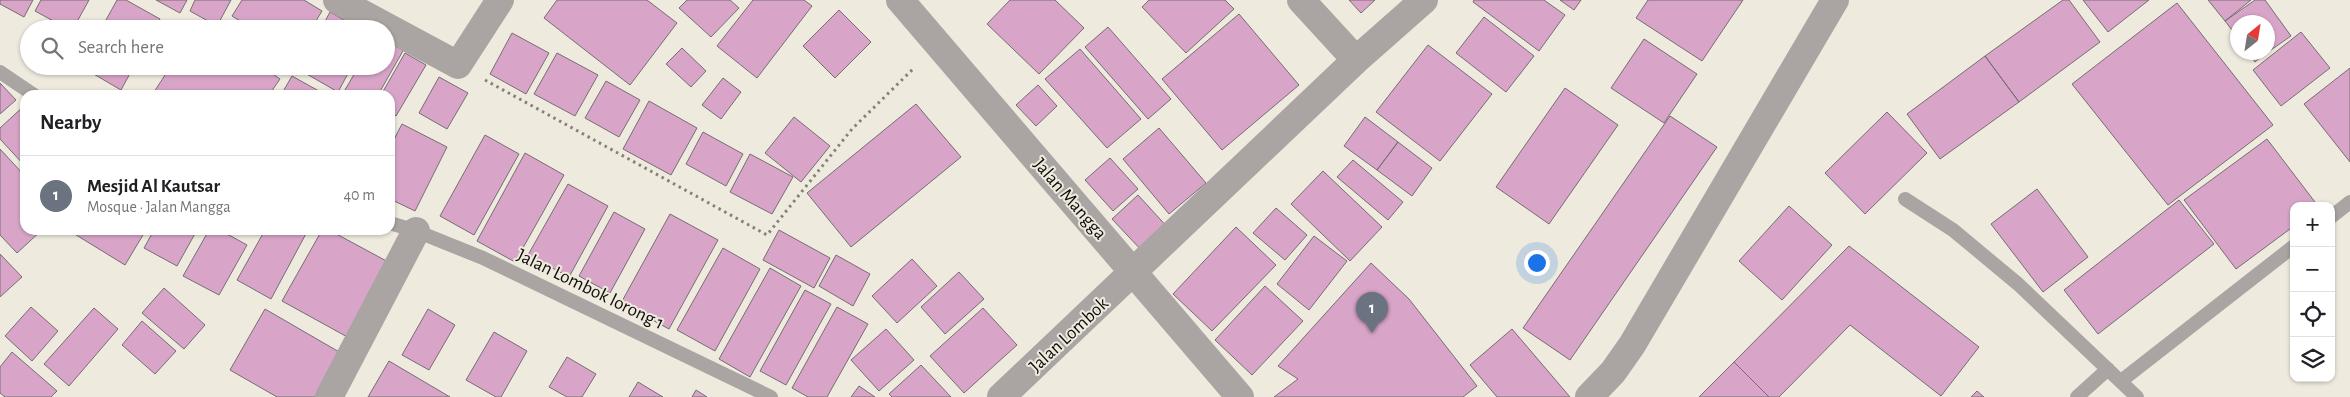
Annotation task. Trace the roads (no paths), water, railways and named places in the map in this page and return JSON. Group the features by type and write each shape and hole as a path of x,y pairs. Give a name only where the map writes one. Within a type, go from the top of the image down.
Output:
{"street":[{"path":"337,0 374,20"},
{"path":"395,31 458,65 500,0"},
{"name":"Jalan Mangga","path":"900,0 1237,393"},
{"path":"1301,0 1356,60"},
{"name":"Jalan Lombok","path":"1001,397 1135,272 1356,60 1424,0"},
{"path":"1589,397 1613,372 1632,345 1835,0"},
{"path":"330,397 416,230"}],"lane":[{"path":"0,72 27,90"},
{"path":"1905,199 1952,230 1996,266 2108,368 2137,397"},
{"path":"2335,214 2350,202"},
{"name":"Jalan Lombok lorong 1","path":"395,224 416,230 483,258 771,397"},
{"path":"2121,381 2293,247"},
{"path":"2077,397 2108,368"}],"place":[{"name":"Mesjid Al Kautsar","path":"1372,333"}]}
